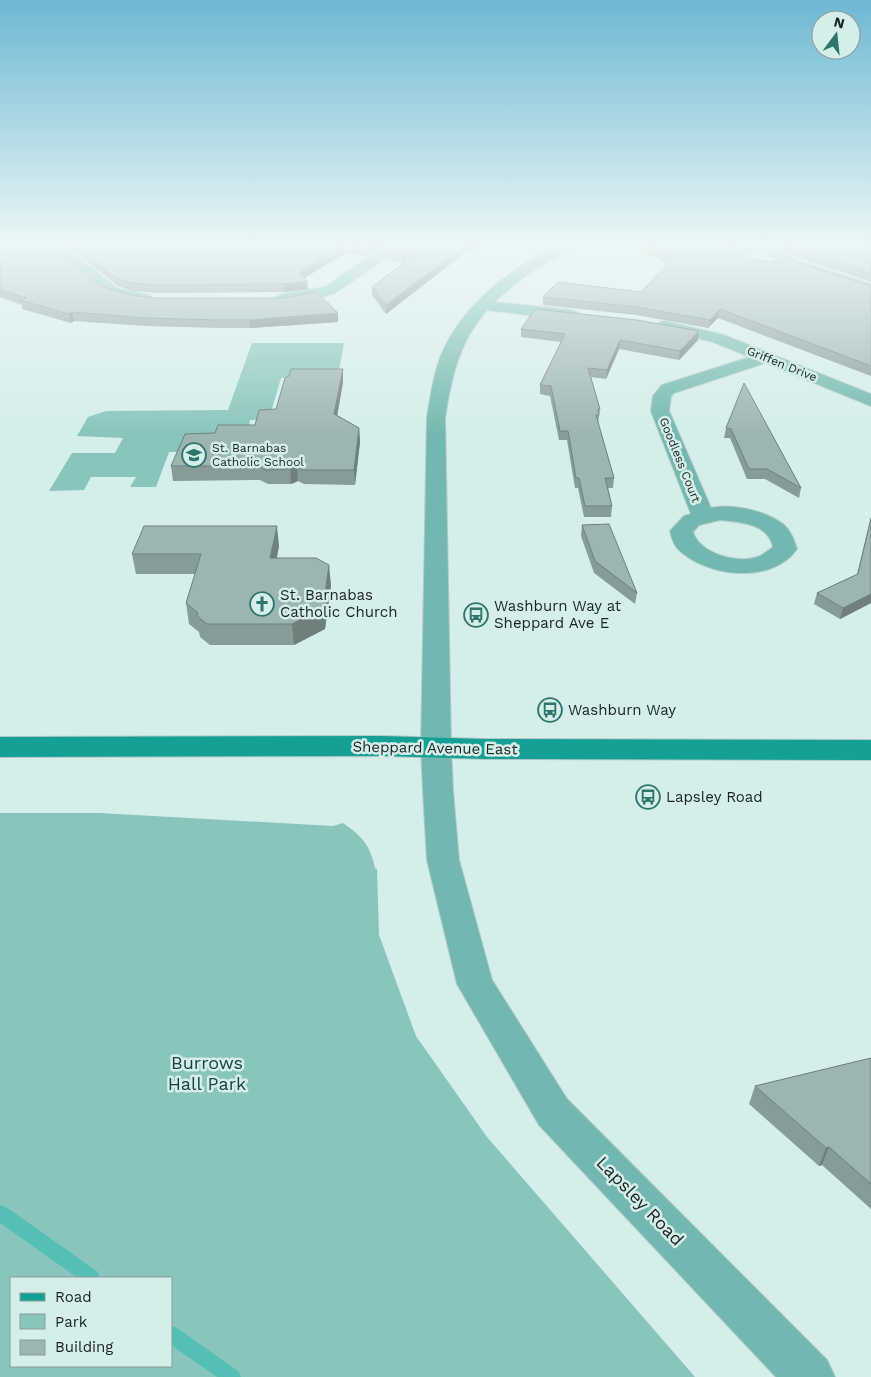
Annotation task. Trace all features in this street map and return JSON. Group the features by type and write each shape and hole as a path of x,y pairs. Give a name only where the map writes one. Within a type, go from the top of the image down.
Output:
{"main road":[{"name":"Sheppard Avenue East","path":"0,747 436,747 496,749 871,750"}],"street":[{"path":"436,747 436,418 450,358 458,340 483,306"},
{"path":"485,306 586,317"},
{"name":"Griffen Drive","path":"645,323 698,332 766,357 871,400"},
{"name":"Goodless Court","path":"703,515 660,411 663,393 668,389 766,357"},
{"name":"Lapsley Road","path":"436,747 443,860 475,984 553,1112 810,1377"}],"green space":[{"path":"252,343 344,343 338,377 281,378 269,419 250,420 248,433 180,452 169,452 156,487 130,487 136,477 91,477 84,490 49,491 72,453 115,453 123,438 77,436 88,417 106,411 228,410"},
{"name":"Burrows Hall Park","path":"0,813 100,813 333,826 343,823 355,832 368,847 377,869 379,935 416,1036 487,1137 695,1377 0,1377"}],"building":[{"path":"42,306 331,306 338,313 250,320 145,318 72,312 69,314"},
{"path":"630,306 871,306 871,366 720,309 710,320"},
{"path":"535,309 637,320 699,331 680,351 620,340 607,370 588,368 600,409 598,409 599,415 596,415 614,478 605,478 612,506 585,506 579,478 576,478 568,431 560,431 551,386 540,385 565,334 521,329"},
{"path":"291,369 343,369 334,414 359,428 354,470 303,470 297,466 290,469 266,470 258,466 171,466 185,434 215,433 218,425 255,425 259,410 276,409 285,378 289,376"},
{"path":"744,383 801,488 767,469 749,469 731,429 726,428"},
{"path":"871,518 871,594 843,608 817,593 858,574"},
{"path":"609,524 637,593 595,561 582,525"},
{"name":"St. Barnabas Catholic Church","path":"144,526 277,526 270,558 316,558 329,565 323,608 292,624 207,624 186,603 201,554 132,554"},
{"path":"871,1058 871,1184 829,1147 826,1148 755,1086"}],"waterway":[{"path":"0,1213 91,1277"},
{"path":"172,1335 232,1377"}],"place":[{"name":"St. Barnabas Catholic School","path":"194,455"},
{"name":"St. Barnabas Catholic Church","path":"262,604"},
{"name":"Washburn Way at Sheppard Ave E","path":"476,615"},
{"name":"Washburn Way","path":"550,710"},
{"name":"Lapsley Road","path":"648,797"}]}
